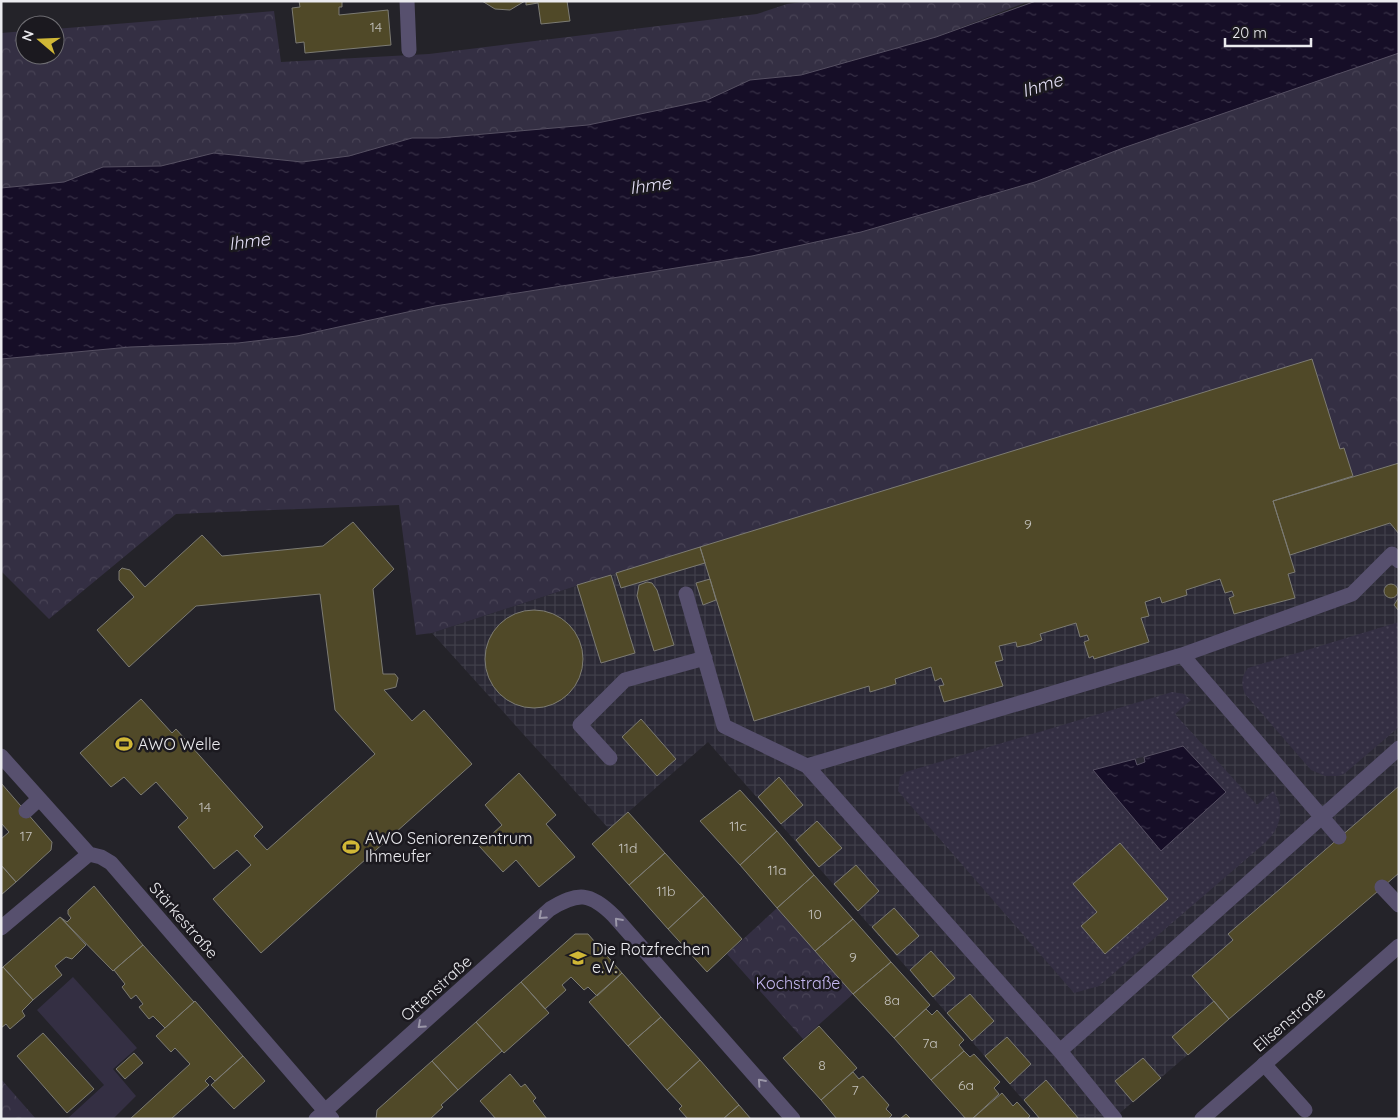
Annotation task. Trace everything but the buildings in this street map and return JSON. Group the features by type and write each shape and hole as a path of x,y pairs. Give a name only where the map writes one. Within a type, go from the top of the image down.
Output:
{"street":[{"path":"407,1 409,50"},
{"path":"807,766 1182,655 1352,594 1392,554 1399,561"},
{"path":"686,594 724,726 807,766 1060,1051 1115,1119"},
{"path":"1182,655 1339,837"},
{"path":"610,758 580,725 625,680 705,658"},
{"path":"1060,1051 1399,748"},
{"name":"Stärkestraße","path":"1,756 89,854 101,856 111,864 325,1116"},
{"path":"26,811 40,798"},
{"path":"1,928 89,854"},
{"path":"1382,887 1399,905"},
{"name":"Ottenstraße","path":"325,1116 550,910 568,898 585,896 601,904 614,916 793,1119"},
{"name":"Elisenstraße","path":"1202,1119 1399,946"},
{"path":"1264,1064 1305,1110"}],"shaded area":[{"path":"1312,359 1340,449 1344,448 1353,476 1399,463 1399,873 1113,1119 1040,1119 708,742 609,829 432,633 616,573"}],"green space":[{"path":"810,1 1030,1 936,37 801,75 750,80 707,100 588,125 438,138 412,138 349,156 302,162 214,153 161,166 103,167 64,182 1,188 1,33 15,32 15,65 65,65 65,28 274,11 281,62 429,54 757,14 787,4"},
{"path":"1399,52 1399,463 1353,476 1344,448 1340,449 1312,360 616,573 432,633 416,635 399,505 176,514 49,619 1,571 1,359 130,347 238,343 297,336 435,306 752,256 861,232 1035,182 1123,148"},
{"path":"1399,622 1399,727 1344,774 1325,776 1311,770 1245,694 1242,681 1244,674 1248,668"},
{"path":"1172,692 1184,694 1191,700 1175,714 1257,805 1273,791 1279,805 1280,818 1275,831 1266,842 1099,986 1074,993 898,791 900,777 906,772","holes":["1183,746 1226,792 1094,770","1120,844 1168,900 1105,954 1081,926 1097,912 1073,884"]},
{"name":"Kochstraße","path":"777,908 853,994 803,1039 727,954"},
{"path":"73,977 137,1048 113,1069 136,1096 113,1119 67,1119 104,1085 37,1010"},
{"path":"1,1079 36,1119 1,1119"}],"water":[{"name":"Ihme","path":"1036,1 1399,1 1399,53 1123,148 1035,182 861,232 752,256 435,306 297,336 238,343 130,347 1,359 1,188 64,182 103,167 161,166 214,153 302,162 349,156 412,138 438,138 588,125 707,100 750,80 801,75 936,37"},
{"path":"1183,746 1226,792 1161,851 1093,770 1135,759 1137,765 1145,762 1144,757"}],"place":[{"name":"AWO Welle","path":"124,744"},
{"name":"AWO Seniorenzentrum Ihmeufer","path":"351,847"},
{"name":"Die Rotzfrechen e.V.","path":"578,958"}]}
